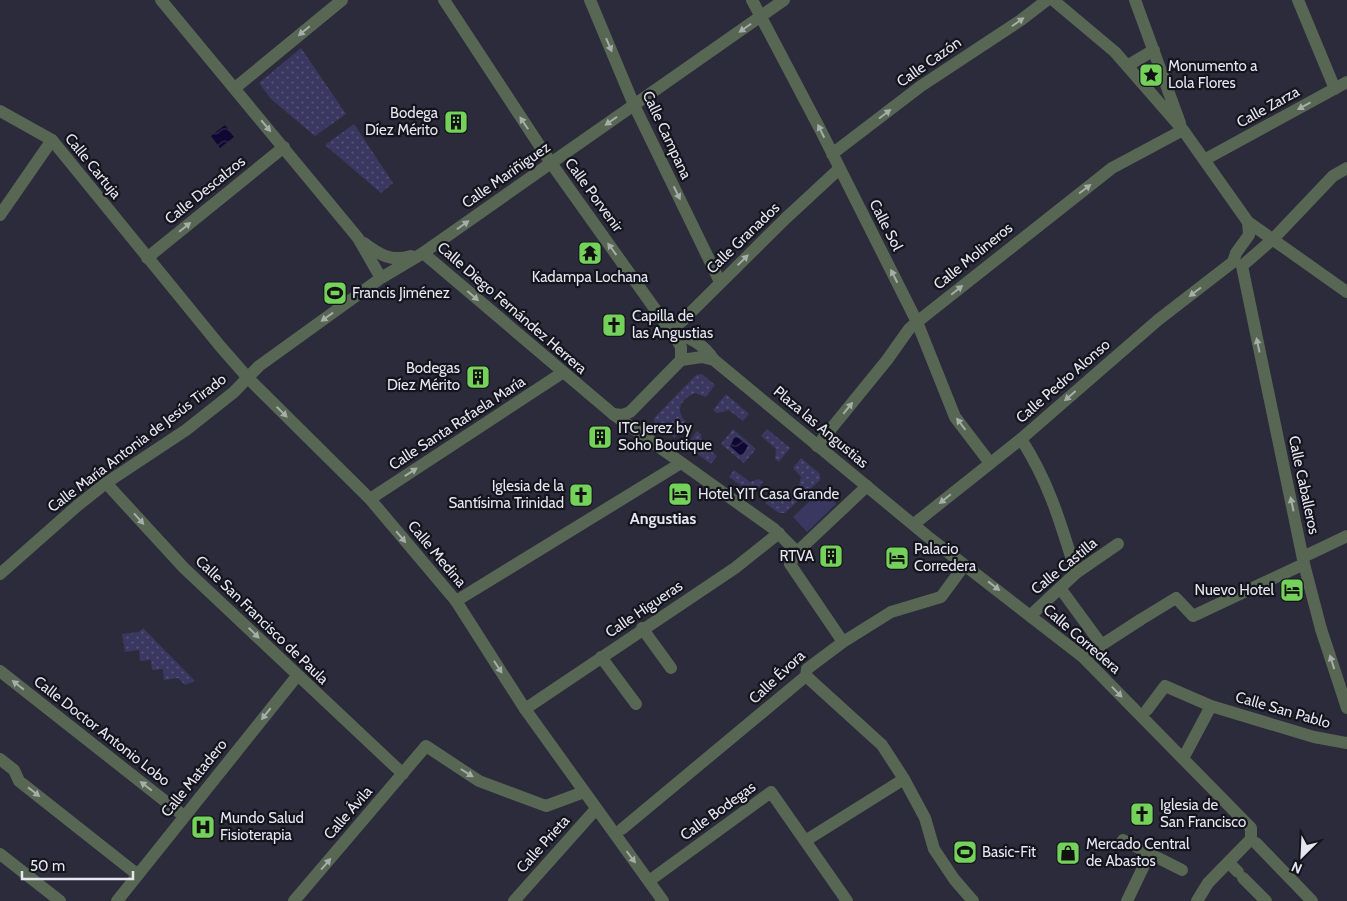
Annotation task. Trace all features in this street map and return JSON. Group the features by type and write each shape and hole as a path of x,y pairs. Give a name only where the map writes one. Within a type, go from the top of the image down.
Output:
{"street":[{"name":"Calle Diego Fernández Herrera","path":"161,0 358,238 381,278"},
{"path":"235,88 342,0"},
{"name":"Calle Porvenir","path":"444,0 457,23 551,164 681,347 681,360"},
{"name":"Calle Campana","path":"590,0 634,105 720,282"},
{"name":"Calle Sol","path":"752,0 917,322 955,417 990,463"},
{"name":"Calle Mariñiguez","path":"248,378 258,366 381,278 423,253 784,0"},
{"name":"Calle Cazón","path":"832,154 921,86 1047,0"},
{"path":"1052,0 1109,47 1127,66 1183,130 1248,222 1345,288"},
{"path":"1135,0 1183,130"},
{"path":"1298,0 1335,89"},
{"path":"1127,66 1154,50"},
{"name":"Calle Zarza","path":"1204,160 1347,82"},
{"name":"Calle Cartuja","path":"0,111 52,140 147,258"},
{"name":"Calle Molineros","path":"817,446 887,360 909,329 917,322 1112,168 1183,130"},
{"path":"0,215 52,140"},
{"name":"Calle Descalzos","path":"147,258 284,147"},
{"name":"Calle Pedro Alonso","path":"914,524 1021,439 1158,320 1273,239 1333,176 1347,168"},
{"name":"Calle Granados","path":"671,332 720,282 839,169"},
{"path":"1237,264 1249,235 1248,222"},
{"name":"Calle Diego Fernández Herrera","path":"358,238 379,255 390,258 400,260 423,253 612,414"},
{"name":"Calle Medina","path":"147,258 248,378 370,499 456,601 525,709 664,901"},
{"name":"Calle Caballeros","path":"1237,264 1303,560 1321,629 1347,708"},
{"path":"671,332 692,338 708,350 714,360"},
{"path":"612,414 622,415 630,412 681,360 702,357 714,360"},
{"name":"Plaza las Angustias","path":"714,360 867,486 797,552"},
{"name":"Calle Santa Rafaela María","path":"370,499 562,373"},
{"name":"Calle María Antonia de Jesús Tirado","path":"0,574 106,483 186,430 234,392 248,378"},
{"path":"612,414 779,533 797,552 790,564 843,642"},
{"path":"1021,439 1039,467 1051,494 1076,573"},
{"path":"456,601 682,463"},
{"name":"Calle San Francisco de Paula","path":"106,483 184,568 244,622 297,676 403,774"},
{"name":"Calle Corredera","path":"867,486 1083,656 1251,828 1254,841 1312,901"},
{"name":"Calle Higueras","path":"525,709 642,628 735,568 779,533"},
{"path":"1083,656 1176,598 1193,616 1347,536"},
{"name":"Calle Castilla","path":"1031,616 1076,573 1118,544"},
{"name":"Calle Évora","path":"622,829 806,676 807,669 843,642 890,612 941,597 963,567"},
{"name":"Calle Corredera","path":"1060,588 1101,644"},
{"path":"642,628 670,668"},
{"path":"601,657 636,704"},
{"name":"Calle Doctor Antonio Lobo","path":"0,671 184,816"},
{"name":"Calle Matadero","path":"118,901 297,676"},
{"path":"806,676 882,745 904,779 925,818 934,849 954,879 973,901"},
{"name":"Calle San Pablo","path":"1147,710 1165,686 1210,706 1314,737 1347,743"},
{"path":"1186,753 1210,706"},
{"name":"Calle Ávila","path":"294,901 426,746 479,781 546,806 584,792"},
{"path":"0,759 14,770 19,781 138,875"},
{"path":"805,841 904,779"},
{"name":"Calle Bodegas","path":"650,881 771,792 847,901"},
{"name":"Calle Prieta","path":"514,901 596,809"},
{"path":"1123,840 1182,870"},
{"path":"1197,901 1208,883 1254,841"},
{"path":"1127,901 1150,853"},
{"path":"0,854 60,901"},
{"path":"1238,872 1266,901"}],"shaded area":[{"path":"301,48 346,114 315,136 271,99 259,83"},
{"path":"354,124 393,183 381,193 325,145"},
{"path":"702,374 715,385 706,397 695,393 683,402 680,410 686,422 675,438 654,423 654,418 696,375"},
{"path":"726,394 749,414 743,421 729,410 717,413 713,410"},
{"path":"733,429 756,449 744,463 721,444","holes":["737,437 748,445 743,454 740,455 730,446"]},
{"path":"767,429 790,448 779,462 775,459 776,449 761,436"},
{"path":"697,431 701,434 702,444 717,456 711,464 686,446"},
{"path":"801,458 820,474 820,480 785,513 779,513 765,503 775,491 786,496 799,485 801,477 793,468"},
{"path":"734,470 750,482 759,479 763,482 753,494 729,477"},
{"path":"822,489 836,504 807,532 793,517"},
{"path":"143,628 195,681 185,685 178,678 164,680 163,669 152,670 151,660 140,661 139,650 125,652 122,634 139,632"}],"water":[{"path":"225,125 234,137 220,148 211,136"},
{"path":"737,437 748,446 743,454 740,455 730,446 734,438"}],"place":[{"name":"Monumento a Lola Flores","path":"1151,75"},
{"name":"Bodega Díez Mérito","path":"456,122"},
{"name":"Kadampa Lochana","path":"590,253"},
{"name":"Francis Jiménez","path":"335,293"},
{"name":"Capilla de las Angustias","path":"614,325"},
{"name":"Bodegas Díez Mérito","path":"478,377"},
{"name":"ITC Jerez by Soho Boutique","path":"600,437"},
{"name":"Hotel YIT Casa Grande","path":"680,494"},
{"name":"Iglesia de la Santísima Trinidad","path":"581,495"},
{"name":"RTVA","path":"831,556"},
{"name":"Palacio Corredera","path":"897,558"},
{"name":"Nuevo Hotel","path":"1292,590"},
{"name":"Iglesia de San Francisco","path":"1142,814"},
{"name":"Mundo Salud Fisioterapia","path":"203,827"},
{"name":"Basic-Fit","path":"965,852"},
{"name":"Mercado Central de Abastos","path":"1068,853"}],"district":[{"name":"Angustias","path":"663,518"}]}
